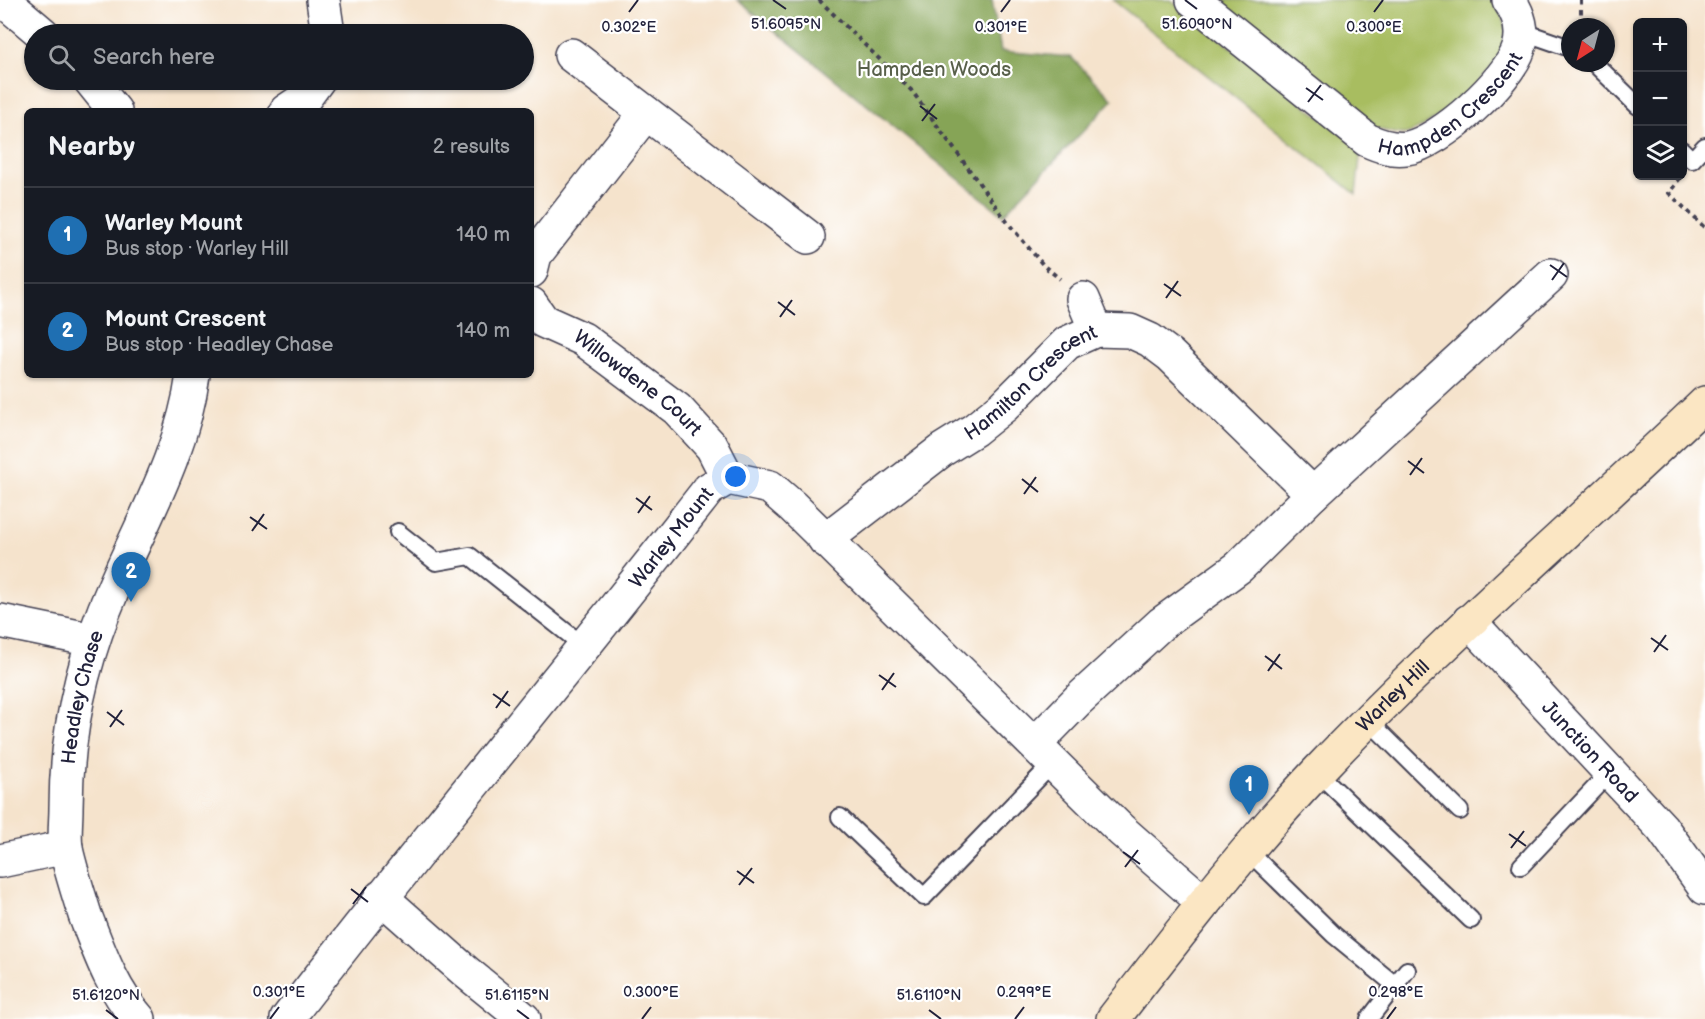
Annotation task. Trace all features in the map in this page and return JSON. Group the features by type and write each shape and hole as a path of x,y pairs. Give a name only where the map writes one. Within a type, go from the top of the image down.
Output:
{"main road":[{"name":"Warley Hill","path":"1113,1019 1203,902 1317,772 1469,621 1705,404"}],"street":[{"path":"3,0 31,24"},
{"path":"323,0 327,24"},
{"name":"Hampden Crescent","path":"1193,0 1367,140 1393,149 1408,148 1445,131 1494,86 1519,48 1521,32 1519,17 1509,0"},
{"path":"571,55 808,237"},
{"path":"98,90 113,108"},
{"path":"290,108 304,99 311,90"},
{"path":"534,259 540,247 646,113"},
{"path":"1044,754 1077,701 1162,623 1239,567 1313,494 1551,275"},
{"path":"1083,299 1095,330"},
{"name":"Willowdene Court","path":"534,308 543,321 583,339 677,409 712,447 728,478"},
{"name":"Hamilton Crescent","path":"825,540 942,450 974,430 996,412 1067,343 1095,330 1130,331 1150,340 1170,355 1313,494"},
{"name":"Headley Chase","path":"139,1019 131,1010 103,963 77,891 66,847 66,774 75,707 93,640 178,440 192,378"},
{"name":"Warley Mount","path":"286,1019 381,897 585,647 710,489 728,478 770,486 1121,830 1203,902"},
{"path":"0,621 93,640"},
{"name":"Junction Road","path":"1469,621 1662,828 1705,888"},
{"path":"0,861 66,847"},
{"path":"381,897 466,972 524,1019"}],"lane":[{"path":"1521,32 1561,45"},
{"path":"1603,72 1633,101"},
{"path":"1687,154 1692,160 1705,146"},
{"path":"398,532 436,562 470,556 585,647"},
{"path":"1368,720 1460,811"},
{"path":"840,817 924,897 1044,754"},
{"path":"1317,772 1471,920"},
{"path":"1521,866 1610,773"},
{"path":"1248,851 1334,935 1395,985"},
{"path":"1369,1019 1407,970"}],"path":[{"path":"819,0 912,91 1008,223 1044,266 1083,299"},
{"path":"1581,0 1581,18"},
{"path":"1678,180 1670,193 1705,228"}],"green space":[{"name":"Hampden Woods","path":"737,0 992,0 1001,51 1071,57 1113,100 1003,215"},
{"path":"1113,0 1171,0 1361,149 1356,194"},
{"path":"1212,0 1491,0 1503,18 1506,38 1497,61 1466,95 1421,127 1411,132 1398,134 1377,129"}],"place":[{"name":"Mount Crescent","path":"131,602"},
{"name":"Warley Mount","path":"1249,815"}]}
